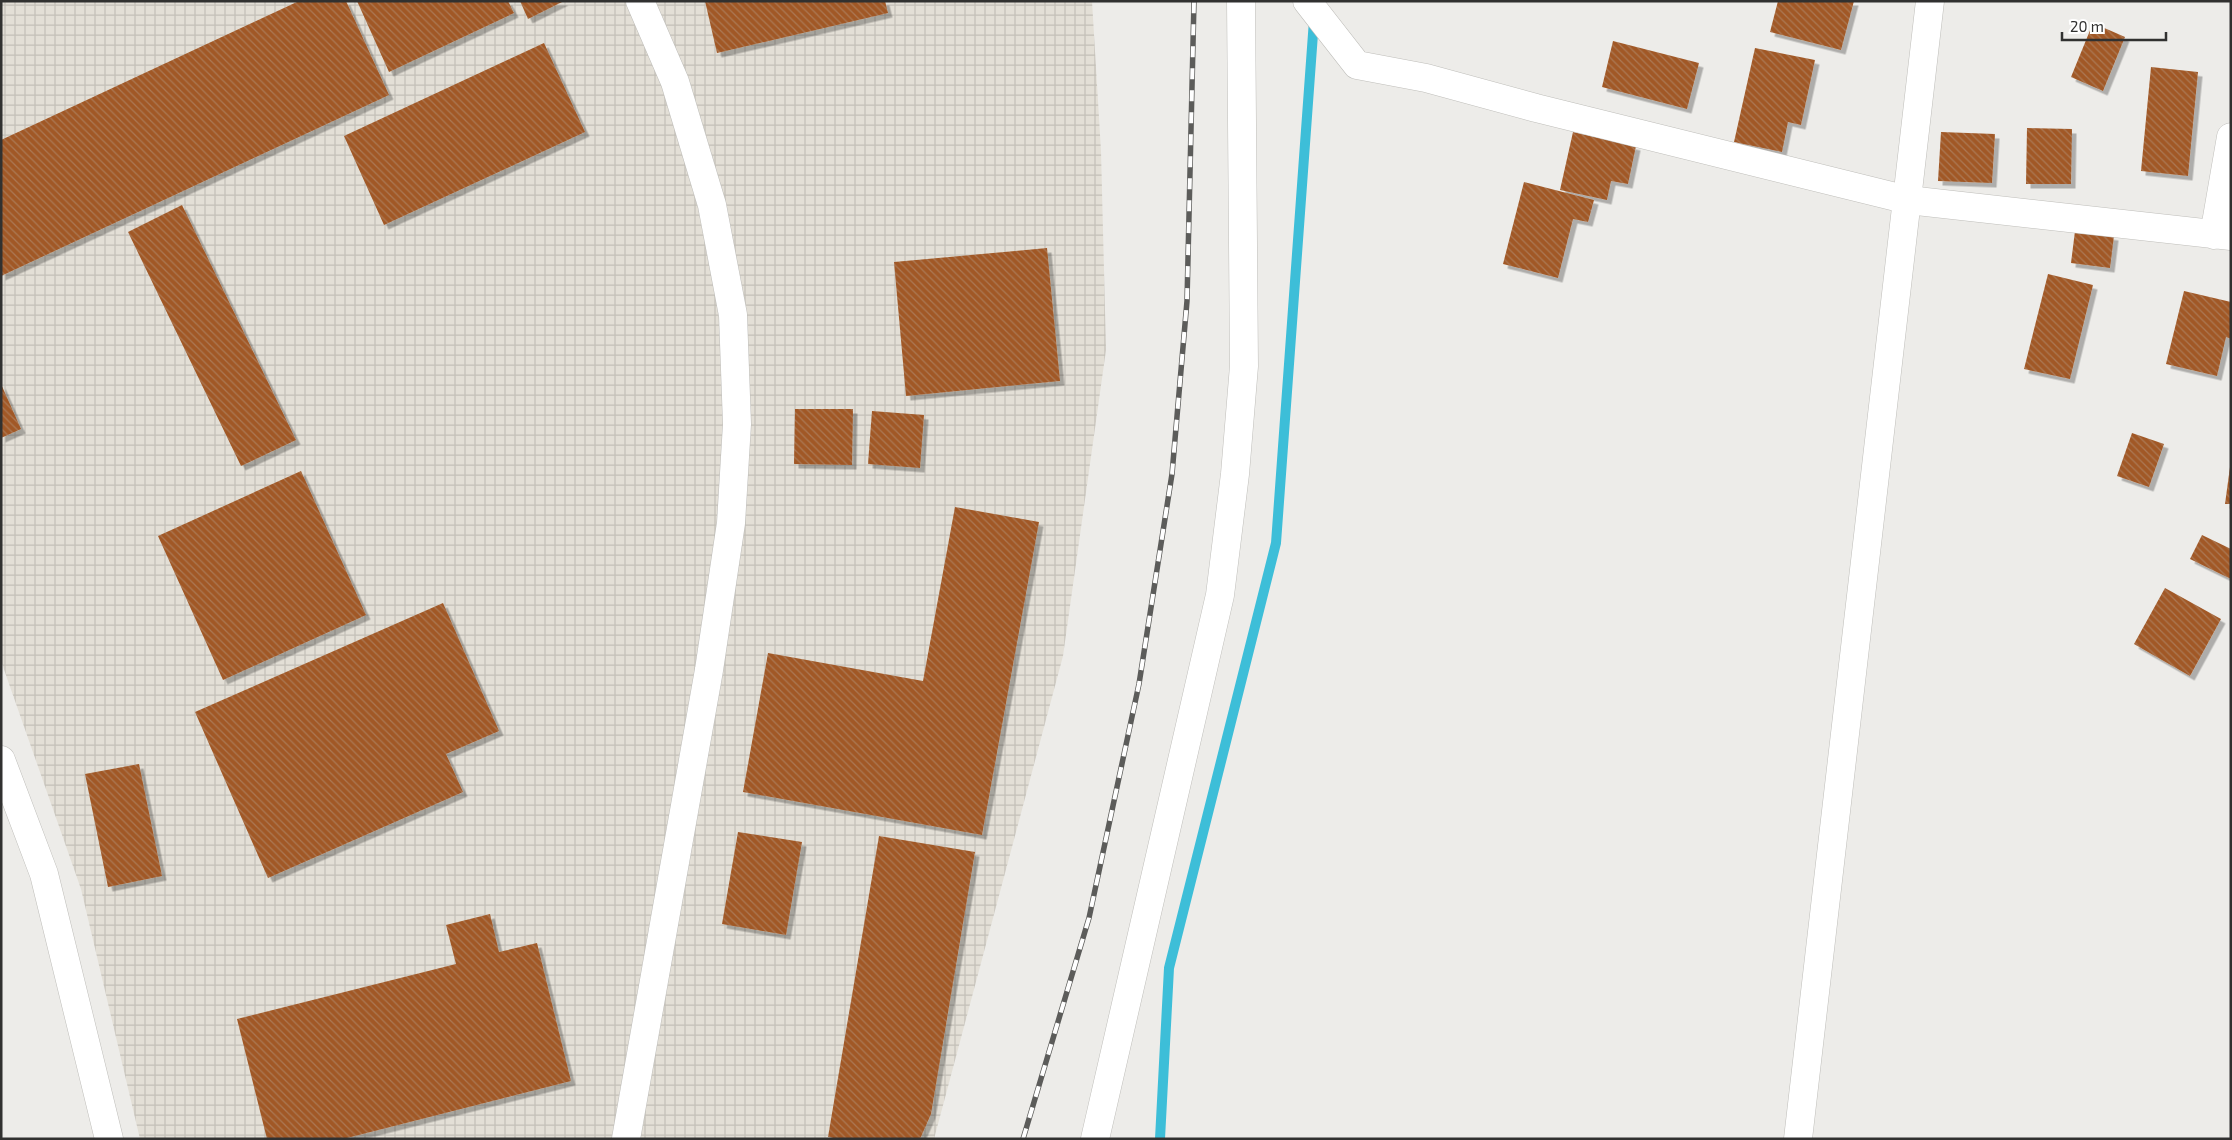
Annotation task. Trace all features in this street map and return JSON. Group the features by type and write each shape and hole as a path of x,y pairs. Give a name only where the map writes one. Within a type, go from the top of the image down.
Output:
{"street":[{"path":"626,1139 709,670 731,523 737,424 734,316 712,205 675,82 640,1"},
{"path":"1095,1139 1220,595 1235,474 1244,366 1241,1"},
{"path":"1307,1 1357,65 1426,78 1546,110 1908,200 2223,235 2231,137"},
{"path":"1798,1139 1930,1"},
{"path":"1,760 44,874 109,1139"}],"shaded area":[{"path":"1,1 1092,1 1101,151 1106,350 1063,656 934,1139 140,1139 81,889 1,661"}],"building":[{"path":"299,1 346,1 389,95 1,276 1,140"},
{"path":"357,1 508,1 514,13 389,72"},
{"path":"520,1 564,1 528,19"},
{"path":"705,1 885,1 888,13 717,53"},
{"path":"1778,1 1854,1 1841,50 1770,32"},
{"path":"2093,23 2125,37 2103,91 2071,77"},
{"path":"1613,41 1699,63 1687,109 1602,87"},
{"path":"544,43 585,132 384,225 344,136"},
{"path":"1755,48 1815,60 1801,125 1788,122 1782,152 1734,142"},
{"path":"2151,67 2198,72 2188,176 2141,171"},
{"path":"2027,128 2072,129 2071,184 2026,184"},
{"path":"1573,132 1636,146 1628,184 1611,181 1607,200 1560,190"},
{"path":"1941,132 1995,134 1992,183 1938,181"},
{"path":"1524,182 1594,200 1588,222 1573,219 1558,278 1503,264"},
{"path":"182,205 296,440 241,466 128,232"},
{"path":"2075,231 2114,236 2110,268 2071,263"},
{"path":"1047,248 1060,381 906,396 894,262"},
{"path":"2048,274 2093,285 2070,379 2024,369"},
{"path":"2184,291 2231,302 2231,339 2226,337 2217,376 2166,364"},
{"path":"1,384 21,429 1,438"},
{"path":"795,409 853,409 852,465 794,464"},
{"path":"872,411 924,415 920,468 868,464"},
{"path":"2132,433 2164,444 2149,487 2117,476"},
{"path":"2230,467 2231,504 2225,504"},
{"path":"301,471 366,615 223,680 158,536"},
{"path":"955,507 1039,522 982,835 743,792 768,653 923,681"},
{"path":"2202,535 2231,549 2231,579 2190,559"},
{"path":"2165,588 2221,619 2190,676 2134,644"},
{"path":"443,603 499,731 446,754 463,792 268,878 195,712"},
{"path":"139,764 162,876 108,887 85,774"},
{"path":"738,832 802,842 786,935 722,924"},
{"path":"879,836 975,852 931,1114 920,1139 839,1139 828,1137"},
{"path":"490,914 499,952 537,943 571,1081 343,1139 267,1139 237,1019 456,964 446,925"}],"waterway":[{"path":"1160,1139 1169,968 1276,543 1314,20"}],"railway":[{"path":"1023,1139 1089,918 1139,684 1172,474 1187,301 1194,1"}]}
